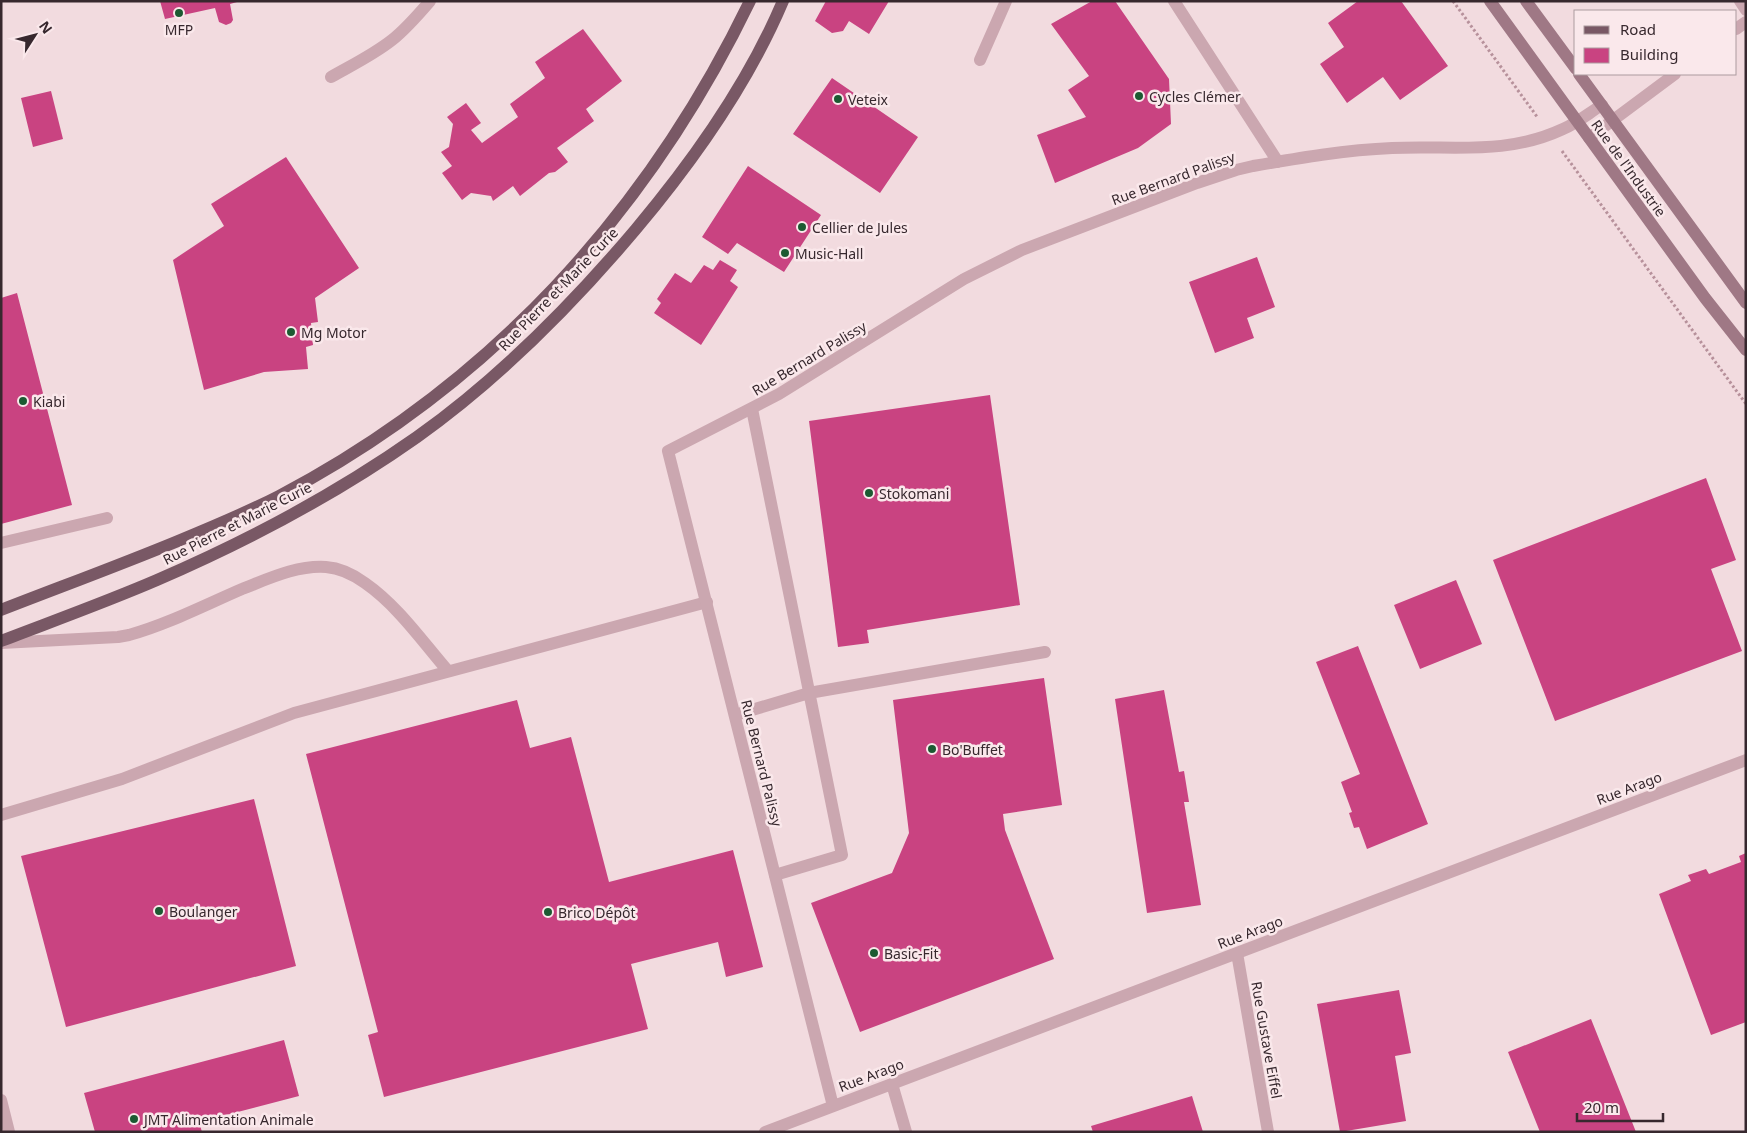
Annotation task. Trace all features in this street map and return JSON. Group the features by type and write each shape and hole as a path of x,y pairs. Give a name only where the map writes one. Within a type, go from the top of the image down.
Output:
{"main road":[{"name":"Rue Pierre et Marie Curie","path":"1,610 214,526 277,497 330,467 390,428 473,365 553,290 593,246 633,196 690,113 725,51 750,1"},
{"name":"Rue Pierre et Marie Curie","path":"1,642 155,581 215,553 276,521 351,480 387,457 418,436 483,386 528,346 577,296 673,184 692,159 739,86 767,36 783,1"}],"street":[{"path":"331,77 376,52 393,39 408,26 430,1"},
{"path":"980,60 1006,1"},
{"path":"1174,1 1278,162"},
{"name":"Rue de l'Industrie","path":"1490,1 1705,298 1746,350"},
{"path":"1526,1 1574,66"},
{"path":"1740,1 1746,10"},
{"name":"Rue de l'Industrie","path":"1580,75 1746,303"},
{"path":"1589,138 1675,75"},
{"name":"Rue Bernard Palissy","path":"833,1106 668,451 752,409 812,375 964,279 1022,250 1196,183 1236,170 1364,150 1412,147 1496,148 1532,141 1550,135 1577,122 1602,105"},
{"path":"752,409 842,855 775,875"},
{"path":"1,543 107,518"},
{"path":"1,642 118,638 285,573 326,567 339,569 365,582 402,617 448,671"},
{"path":"1,815 122,779 294,713 706,602"},
{"path":"735,715 809,693 1044,652"},
{"name":"Rue Arago","path":"765,1132 1746,760"},
{"name":"Rue Gustave Eiffel","path":"1237,953 1268,1132"},
{"path":"892,1084 906,1132"},
{"path":"1,1100 9,1132"}],"path":[{"path":"1453,1 1746,404"}],"building":[{"name":"MFP","path":"160,1 237,2 230,4 233,20 226,25 219,22 215,8 165,19"},
{"path":"826,1 889,1 869,34 849,21 843,31 832,33 815,21"},
{"path":"1092,1 1115,1 1169,79 1171,124 1138,148 1055,183 1037,135 1086,117 1068,90 1089,76 1051,24"},
{"path":"1358,1 1401,1 1448,66 1400,100 1383,77 1347,103 1320,64 1344,47 1328,23"},
{"path":"583,29 622,81 586,109 594,121 557,148 568,162 555,172 549,173 520,196 513,186 493,201 491,196 471,193 462,200 442,173 452,166 441,152 449,147 453,124 447,117 466,103 481,123 471,130 482,143 518,117 510,104 545,78 535,62"},
{"path":"832,78 918,137 880,193 793,134"},
{"path":"51,91 63,139 33,147 21,98"},
{"path":"286,157 359,268 315,298 318,322 311,323 313,345 306,347 308,369 264,372 204,390 173,260 224,226 211,204"},
{"path":"748,166 821,215 784,272 737,243 728,254 702,237"},
{"path":"1257,257 1275,307 1247,318 1254,338 1215,353 1189,282"},
{"path":"720,260 737,270 730,281 738,287 701,345 654,313 661,303 657,299 675,273 691,283 704,265 713,270"},
{"name":"Kiabi","path":"17,293 72,505 1,524 1,298"},
{"path":"990,395 1020,605 867,630 869,643 838,647 809,421"},
{"path":"1706,478 1736,560 1711,569 1742,651 1555,721 1493,560"},
{"path":"1456,580 1482,644 1420,669 1394,605"},
{"path":"1358,646 1428,824 1367,849 1359,827 1354,828 1349,813 1352,812 1341,782 1360,774 1316,662"},
{"path":"1044,678 1062,805 1003,814 1005,830 1054,959 860,1032 811,903 892,873 909,833 893,700"},
{"path":"1164,690 1179,772 1184,771 1189,802 1184,802 1201,905 1147,913 1115,699"},
{"name":"Brico Dépôt","path":"517,700 530,748 571,737 609,882 733,850 763,967 726,977 718,942 631,964 648,1029 384,1097 368,1035 378,1032 306,754"},
{"name":"Boulanger","path":"254,799 296,966 66,1027 21,856"},
{"path":"1746,853 1746,1022 1711,1035 1659,894 1691,881 1688,875 1706,869 1709,874 1741,862 1739,856"},
{"path":"1399,990 1411,1053 1395,1056 1406,1121 1340,1132 1317,1004"},
{"path":"1591,1019 1636,1132 1540,1132 1508,1052"},
{"path":"284,1040 299,1096 199,1122 202,1132 95,1132 84,1093"},
{"path":"1192,1096 1203,1132 1093,1132 1091,1126"}],"place":[{"name":"MFP","path":"179,13"},
{"name":"Cycles Clémer","path":"1139,96"},
{"name":"Veteix","path":"838,99"},
{"name":"Cellier de Jules","path":"802,227"},
{"name":"Music-Hall","path":"785,253"},
{"name":"Mg Motor","path":"291,332"},
{"name":"Kiabi","path":"23,401"},
{"name":"Stokomani","path":"869,493"},
{"name":"Bo'Buffet","path":"932,749"},
{"name":"Boulanger","path":"159,911"},
{"name":"Brico Dépôt","path":"548,912"},
{"name":"Basic-Fit","path":"874,953"},
{"name":"JMT Alimentation Animale","path":"134,1119"}]}
